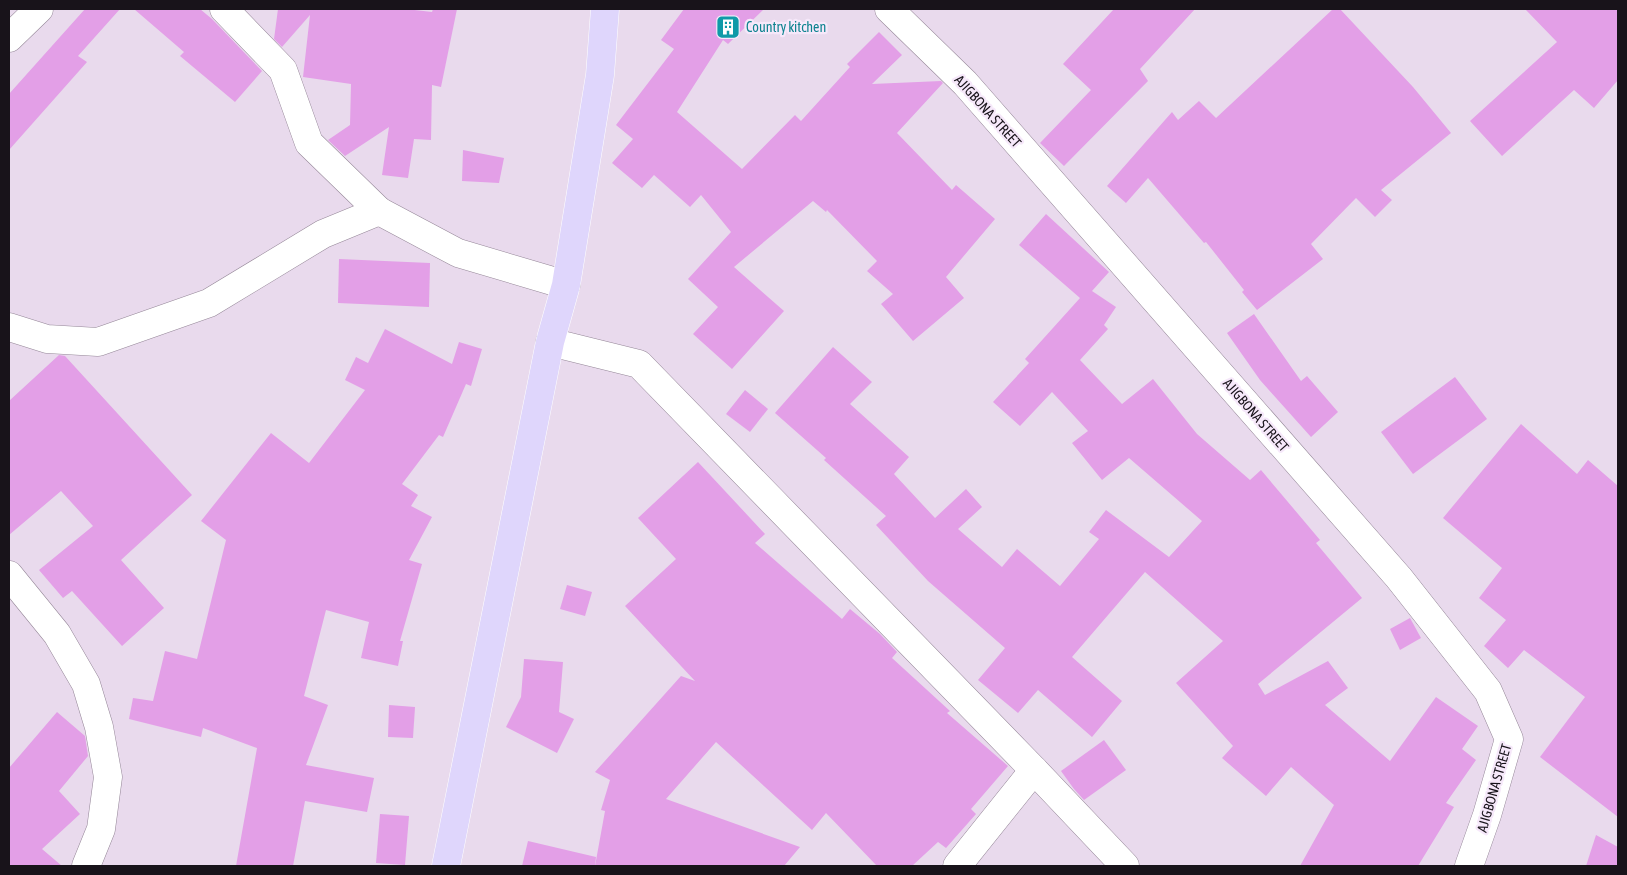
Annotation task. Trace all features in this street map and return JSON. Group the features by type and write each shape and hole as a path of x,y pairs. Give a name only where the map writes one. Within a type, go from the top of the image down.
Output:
{"main road":[{"path":"446,866 550,342 566,285 600,75 605,9"}],"street":[{"path":"9,38 38,9"},
{"path":"224,9 283,70 309,143 379,212 458,253 566,285"},
{"name":"AJIGBONA STREET","path":"889,9 964,83 1287,450 1399,578 1488,691 1509,739 1487,815 1469,866"},
{"path":"9,327 47,340 98,342 209,303 323,234 379,212"},
{"path":"550,342 639,364 1125,866"},
{"path":"9,575 62,642 86,684 99,727 108,777 101,829 86,866"},
{"path":"957,866 1034,770"}],"building":[{"path":"85,9 120,9 78,56 87,62 9,150 9,94"},
{"path":"134,9 200,9 262,71 235,102 180,56 184,52"},
{"path":"278,9 406,9 432,12 433,9 457,9 441,87 432,85 431,140 414,139 408,178 382,175 389,127 345,156 328,140 350,125 351,84 303,77 310,15 282,47 274,39"},
{"path":"684,9 764,9 728,44 723,40 677,112 742,169 795,115 801,121 850,67 847,64 879,32 902,55 872,84 941,81 943,83 897,133 952,190 956,185 995,219 946,277 964,298 913,341 881,304 893,294 867,271 877,261 827,210 826,212 813,201 734,267 784,311 732,369 693,334 718,307 688,279 731,232 701,195 690,207 654,175 642,188 612,163 633,139 616,125 674,49 661,40"},
{"path":"1114,9 1195,9 1140,69 1148,81 1064,166 1040,143 1091,90 1063,64"},
{"path":"1333,9 1340,9 1413,87 1451,133 1381,190 1392,200 1375,217 1356,198 1311,244 1323,259 1257,310 1242,292 1244,290 1206,242 1204,243 1148,178 1126,203 1107,186 1172,112 1178,120 1199,101 1216,118"},
{"path":"1525,9 1618,9 1618,80 1594,108 1574,90 1502,156 1470,121 1557,42"},
{"path":"463,150 504,158 499,183 462,181"},
{"path":"1046,214 1109,272 1092,291 1116,307 1104,325 1108,329 1080,360 1122,404 1153,379 1197,434 1250,480 1261,470 1320,540 1316,543 1362,598 1258,684 1265,695 1328,661 1348,688 1325,705 1390,761 1436,697 1478,726 1462,749 1476,760 1446,803 1454,807 1418,866 1300,866 1334,805 1291,767 1266,796 1222,758 1233,746 1176,683 1223,641 1145,572 1072,657 1122,701 1092,737 1038,690 1018,713 978,680 1005,648 928,581 876,525 886,516 824,460 826,458 775,413 833,347 872,382 850,404 909,457 894,474 935,518 966,489 982,507 958,529 1002,567 1017,549 1060,586 1099,539 1089,532 1106,510 1169,557 1202,521 1129,458 1102,480 1072,443 1088,431 1052,392 1020,426 993,402 1029,363 1025,359 1080,298 1019,245"},
{"path":"339,259 430,263 429,307 338,303"},
{"path":"1254,314 1301,381 1307,376 1338,412 1311,437 1260,380 1227,333"},
{"path":"385,329 452,364 459,342 482,349 471,386 466,384 443,437 439,435 402,484 418,495 411,506 432,517 409,560 422,564 400,641 403,641 398,666 361,658 369,622 326,610 304,696 328,705 306,765 374,778 367,812 305,801 293,866 236,866 257,748 203,728 201,737 129,719 133,698 153,701 165,651 197,659 226,540 201,521 271,433 309,463 365,390 345,380 356,357 368,363"},
{"path":"59,355 65,356 192,495 121,560 164,608 122,646 72,591 63,598 39,570 93,526 61,491 9,535 9,401"},
{"path":"1455,377 1487,419 1413,474 1381,432"},
{"path":"745,390 768,409 750,432 726,414"},
{"path":"1521,424 1577,474 1588,460 1618,486 1618,817 1540,757 1585,697 1524,650 1508,668 1484,646 1506,620 1479,598 1502,568 1443,518"},
{"path":"698,462 765,534 755,543 842,619 850,609 880,634 897,652 892,658 950,711 947,713 1008,766 971,809 976,814 946,848 938,842 912,866 877,866 826,813 812,830 716,742 666,799 800,847 784,866 595,866 605,811 601,810 610,780 595,772 681,676 695,681 625,606 676,559 638,518"},
{"path":"567,585 592,592 585,616 560,609"},
{"path":"1410,618 1421,638 1400,650 1390,629"},
{"path":"524,659 563,662 559,712 574,719 557,753 506,727 521,697"},
{"path":"389,705 415,707 413,738 388,737"},
{"path":"57,712 85,736 88,756 59,791 80,814 42,849 62,866 9,866 9,768"},
{"path":"1104,740 1126,770 1084,800 1061,771"},
{"path":"380,814 409,816 405,865 376,863"},
{"path":"1596,835 1618,847 1618,866 1586,866"},
{"path":"528,841 596,857 595,866 522,866"}],"place":[{"name":"Country kitchen","path":"728,27"}]}
